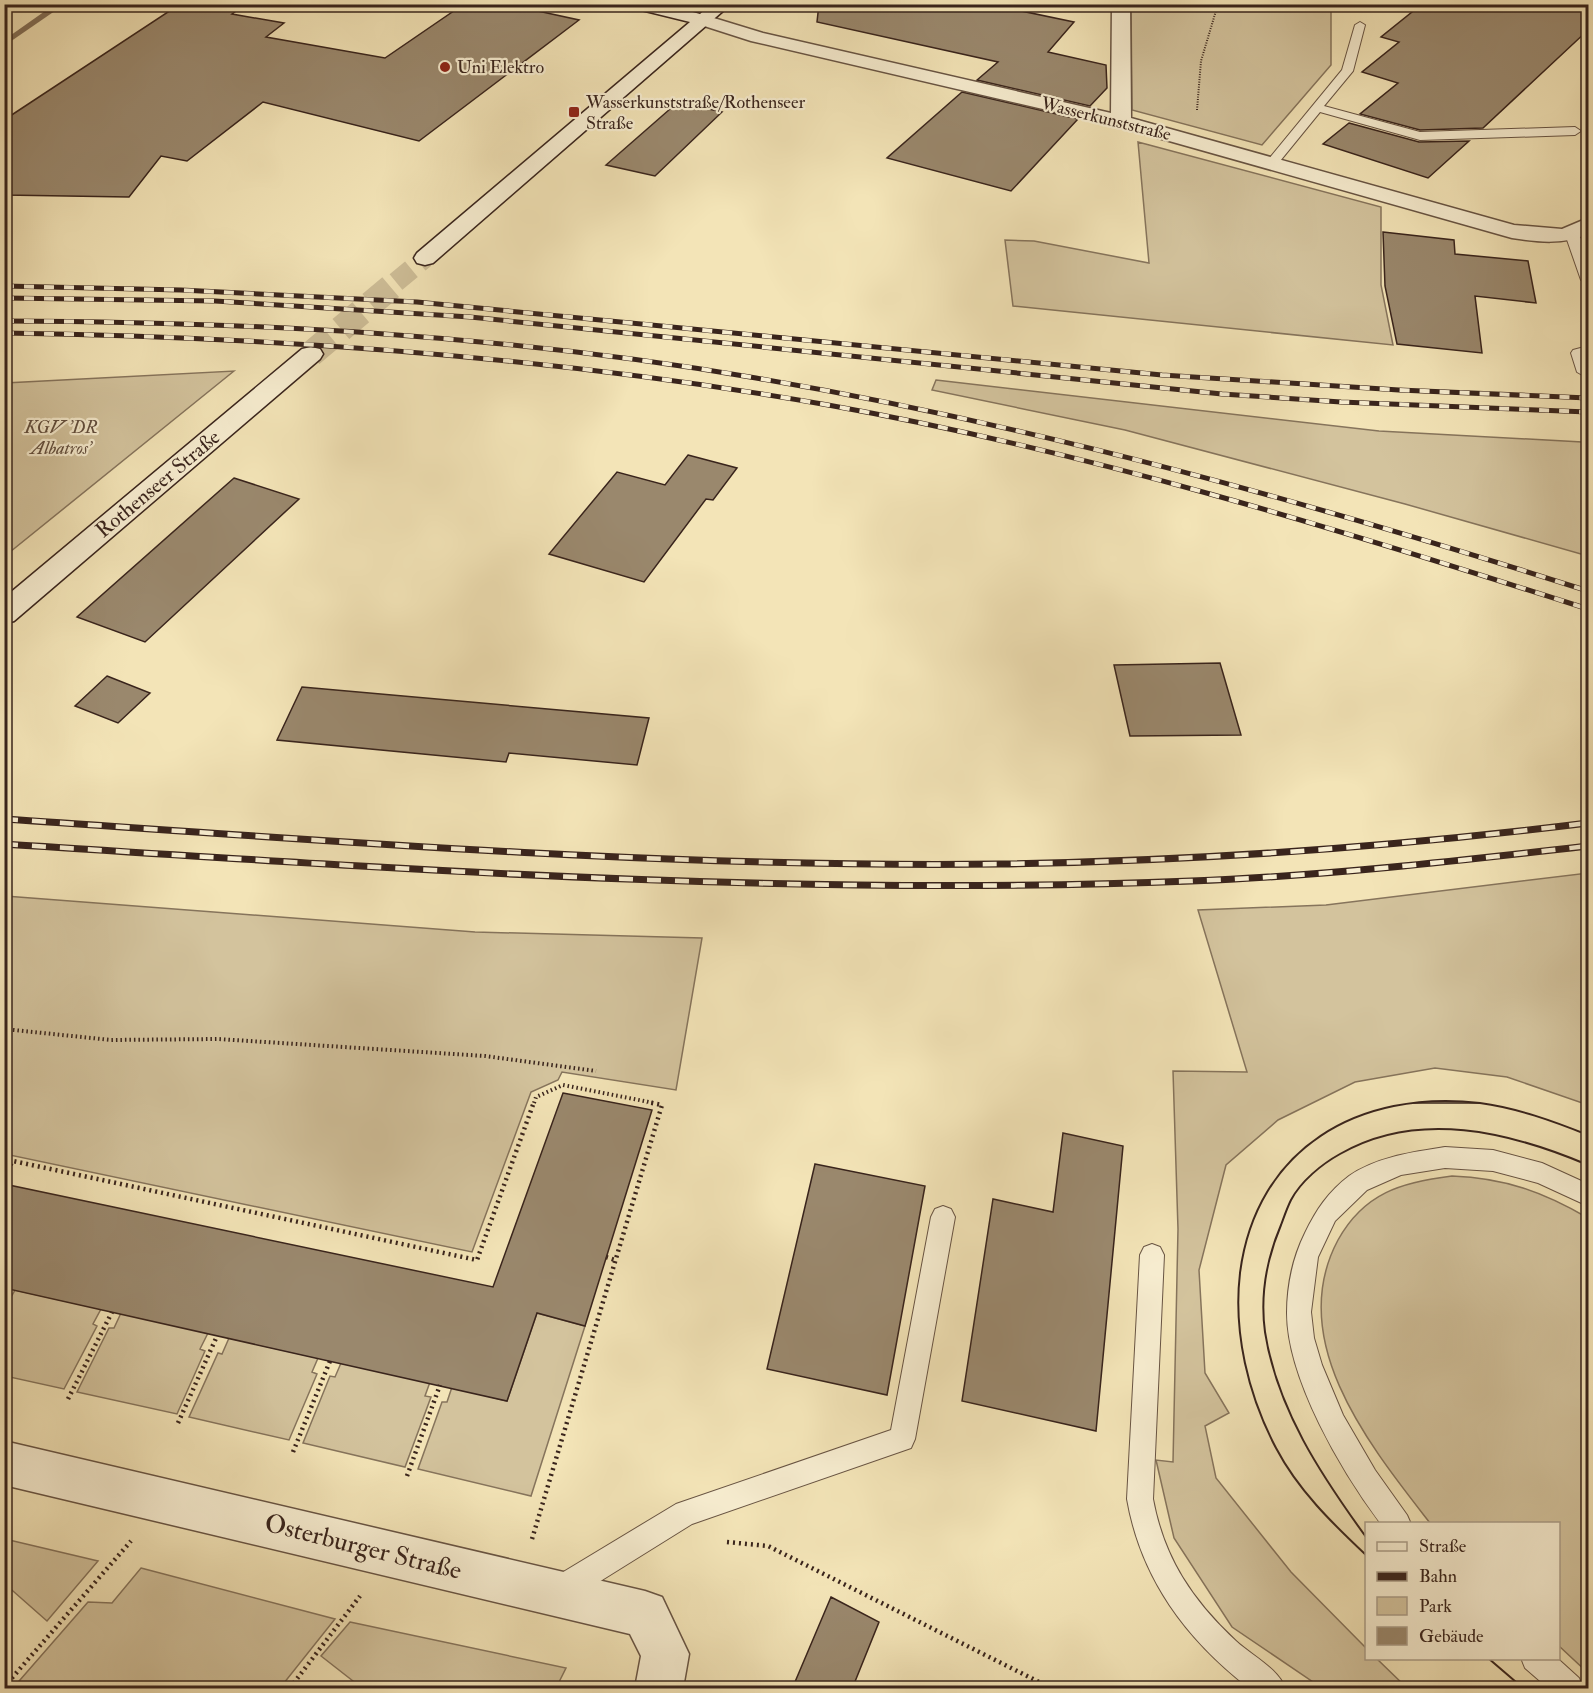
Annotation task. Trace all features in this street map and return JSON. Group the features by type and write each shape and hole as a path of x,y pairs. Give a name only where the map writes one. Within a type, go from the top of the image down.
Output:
{"street":[{"name":"Wasserkunststraße","path":"639,4 758,36 1121,121 1490,226 1536,234 1584,227"},
{"path":"425,258 723,4"},
{"path":"1121,4 1121,121"},
{"name":"Rothenseer Straße","path":"4,614 311,354"},
{"name":"Osterburger Straße","path":"4,1463 645,1614 665,1654 659,1689"}],"lane":[{"path":"1272,163 1347,71 1360,25"},
{"path":"1318,108 1420,136 1575,131"},
{"path":"1584,227 1588,280"},
{"path":"1584,372 1578,353 1588,350"},
{"path":"1396,1522 1367,1483 1344,1443 1325,1405 1302,1334 1299,1315 1303,1269 1311,1243 1331,1206 1344,1194 1382,1168 1431,1158 1460,1156 1507,1162 1554,1178 1588,1195"},
{"path":"536,1588 685,1513 902,1439 943,1217"},
{"path":"1152,1255 1140,1499 1143,1525 1153,1554 1172,1588 1211,1635 1271,1689"},
{"path":"1536,1660 1569,1689"}],"path":[{"path":"1196,117 1201,61 1218,4"},
{"path":"4,1029 111,1040 218,1039 451,1053 596,1071"},
{"path":"4,1174 14,1161 477,1260 536,1097 563,1085 662,1105 615,1260 536,1588"},
{"path":"636,1164 644,1166"},
{"path":"606,1257 615,1260"},
{"path":"68,1399 112,1312"},
{"path":"178,1423 217,1336"},
{"path":"293,1452 330,1360"},
{"path":"407,1476 440,1385"},
{"path":"4,1687 167,1500"},
{"path":"725,1542 768,1546 1051,1689"},
{"path":"290,1689 391,1554"}],"green space":[{"path":"1131,4 1331,5 1331,65 1262,145 1132,110"},
{"path":"1138,142 1381,207 1381,285 1393,345 1013,306 1005,240 1034,241 1149,263"},
{"name":"KGV 'DR Albatros'","path":"234,371 5,556 5,383"},
{"path":"936,380 1379,431 1582,442 1588,473 1588,556 1405,504 1125,430 932,390"},
{"path":"1588,873 1588,1105 1507,1077 1435,1068 1355,1082 1278,1120 1226,1165 1199,1270 1205,1373 1229,1413 1205,1426 1216,1478 1291,1572 1365,1647 1365,1660 1378,1660 1407,1688 1322,1688 1232,1627 1174,1538 1156,1460 1173,1462 1178,1229 1173,1071 1247,1072 1198,910 1326,905"},
{"path":"5,896 475,932 702,938 676,1090 562,1072 558,1080 531,1092 472,1252 10,1155 5,1163"},
{"path":"1452,1176 1471,1177 1506,1183 1539,1194 1588,1218 1588,1673 1560,1647 1560,1522 1429,1522 1383,1461 1361,1427 1342,1391 1328,1354 1321,1316 1324,1278 1338,1240 1348,1224 1372,1201 1401,1186"},
{"path":"15,1290 101,1309 93,1324 97,1326 64,1389 5,1376 4,1309"},
{"path":"121,1313 208,1333 200,1349 205,1351 177,1414 77,1392 109,1328 114,1328"},
{"path":"537,1313 585,1326 531,1496 418,1469 442,1402 447,1402 452,1387 507,1401"},
{"path":"229,1338 318,1358 312,1372 317,1374 289,1440 189,1417 218,1353 222,1354"},
{"path":"341,1363 430,1382 425,1396 431,1397 405,1467 303,1443 330,1376 335,1377"},
{"path":"4,1539 98,1561 47,1621 5,1584"},
{"path":"141,1568 335,1619 280,1688 13,1688 88,1602 112,1603"},
{"path":"350,1622 566,1668 556,1688 362,1688 321,1656"}],"building":[{"path":"180,4 246,4 232,14 284,23 266,37 385,58 464,4 506,4 579,20 419,141 263,102 187,161 161,156 129,197 4,195 4,120"},
{"path":"819,4 988,4 1074,22 1048,52 1106,65 1107,88 1090,106 977,80 998,62 817,22"},
{"path":"1422,4 1588,4 1588,30 1483,128 1420,130 1360,114 1398,83 1362,72 1399,42 1381,37"},
{"path":"962,92 1078,119 1011,191 887,158"},
{"path":"678,102 722,112 655,176 606,165"},
{"path":"1349,123 1419,142 1469,141 1428,178 1323,144"},
{"path":"1383,232 1454,240 1455,254 1528,261 1536,303 1475,296 1482,353 1397,344 1385,286"},
{"path":"688,455 737,468 713,500 706,499 644,582 549,554 617,472 665,485"},
{"path":"234,478 299,499 145,642 77,617"},
{"path":"1220,663 1241,735 1130,736 1114,665"},
{"path":"107,676 150,693 118,723 75,706"},
{"path":"302,687 649,718 637,765 509,753 506,762 277,740"},
{"path":"563,1093 652,1110 585,1326 537,1313 507,1401 4,1288 4,1184 493,1287"},
{"path":"1063,1133 1123,1146 1096,1431 962,1401 993,1199 1053,1212"},
{"path":"815,1164 925,1186 887,1395 767,1369"},
{"path":"831,1597 879,1622 852,1689 792,1689"}],"waterway":[{"path":"4,44 61,4"}],"tunnel":[{"path":"396,282 425,258"},
{"path":"311,354 398,281"}],"tram line":[{"path":"1419,1103 1436,1101 1480,1103 1508,1108 1588,1135"},
{"path":"1414,1103 1419,1103"},
{"path":"1365,1554 1305,1492 1285,1463 1266,1428 1250,1385 1241,1340 1238,1295 1240,1273 1250,1229 1267,1192 1291,1161 1321,1136 1355,1118 1394,1106 1419,1103"},
{"path":"1419,1103 1479,1103"},
{"path":"1365,1536 1317,1465 1290,1414 1271,1360 1265,1332 1263,1304 1266,1277 1276,1238 1295,1193 1319,1168 1340,1154 1370,1140 1401,1132 1432,1129 1464,1130 1496,1135 1558,1153 1588,1165"},
{"path":"1490,1660 1523,1688"}],"railway":[{"path":"4,286 181,290 417,302 1162,375 1399,390 1588,398"},
{"path":"4,298 215,301 470,317 1222,394 1341,402 1588,412"},
{"path":"4,321 193,324 475,341 663,363 756,378 967,419 1175,470 1382,528 1588,591"},
{"path":"4,333 211,339 418,352 623,374 828,405 1020,445 1211,494 1306,521 1588,609"},
{"path":"4,819 501,851 750,862 875,864 1000,864 1221,856 1368,846 1588,823"},
{"path":"4,844 300,863 597,878 894,885 1043,885 1241,879 1390,867 1588,846"}],"place":[{"name":"Uni Elektro","path":"445,67"},
{"name":"Wasserkunststraße/Rothenseer Straße","path":"574,112"}]}
